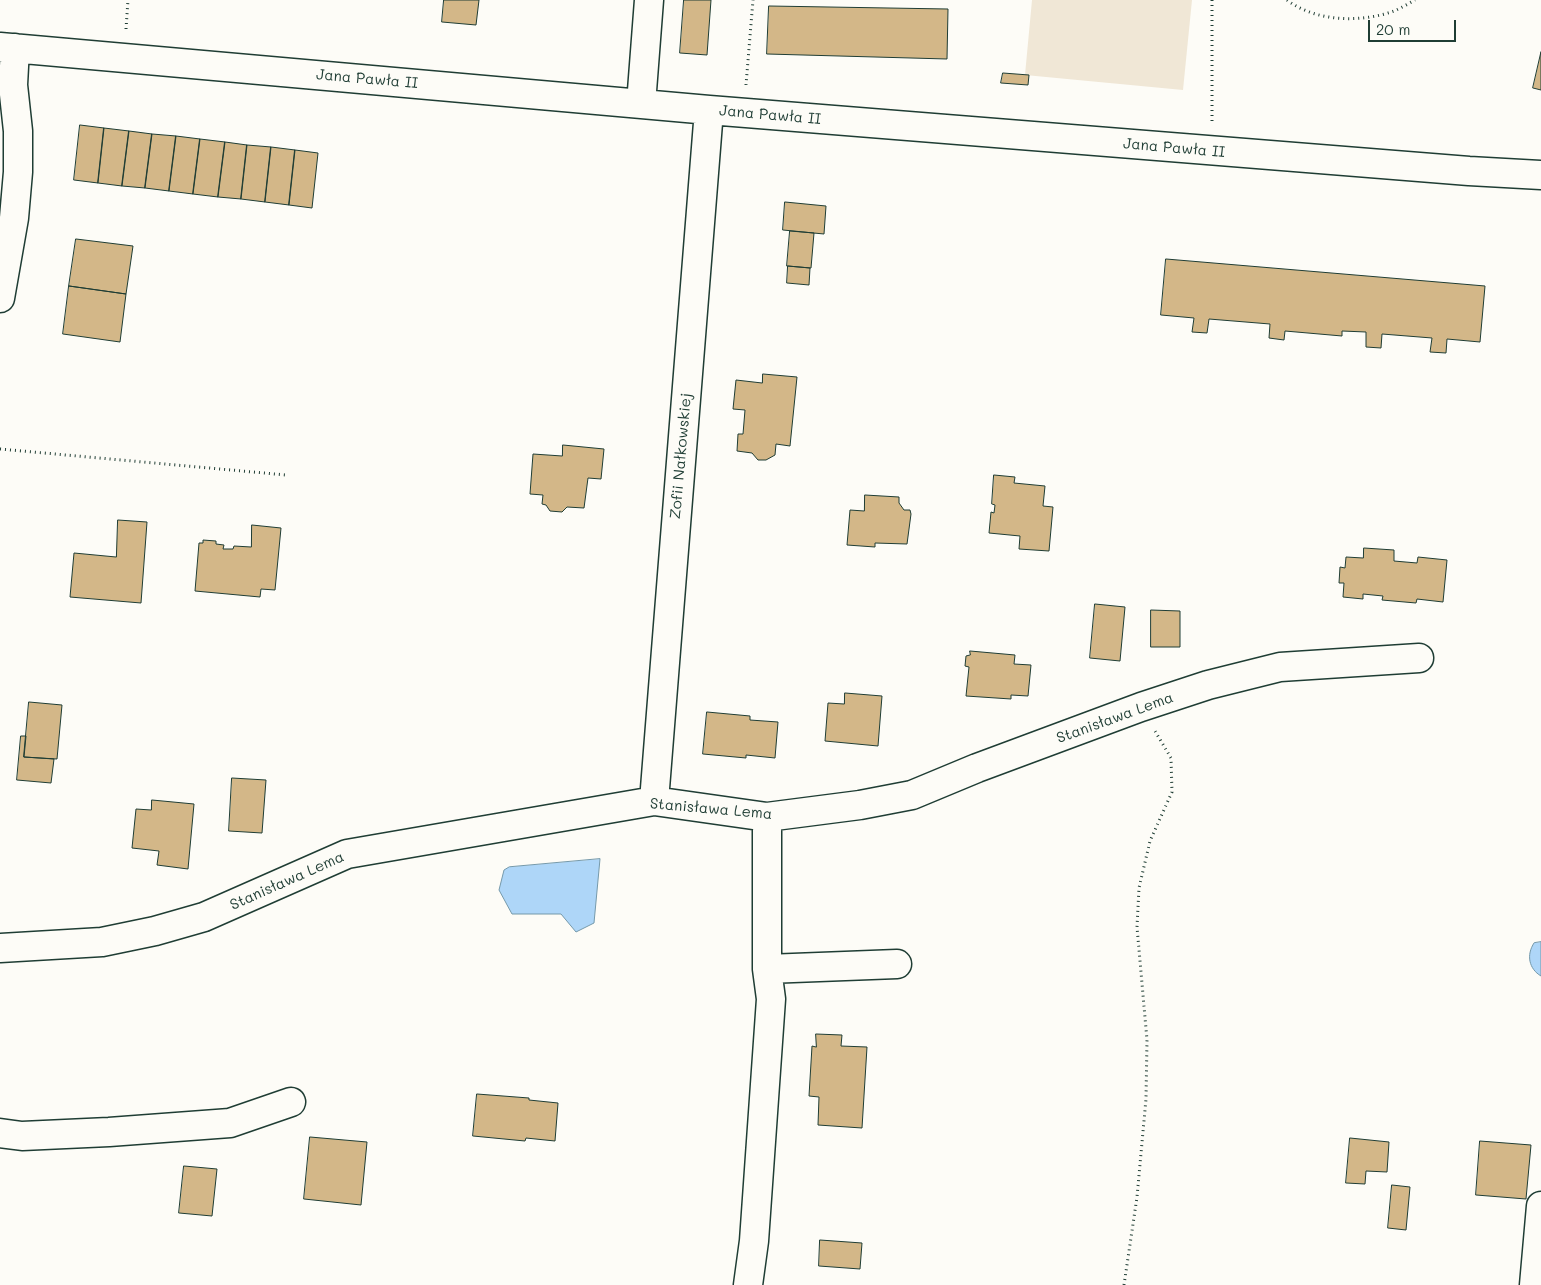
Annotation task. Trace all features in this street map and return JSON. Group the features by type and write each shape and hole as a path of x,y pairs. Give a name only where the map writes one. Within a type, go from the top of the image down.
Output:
{"street":[{"path":"641,104 649,0"},
{"path":"0,298 14,218 18,172 18,131 7,47"},
{"name":"Jana Pawła II","path":"7,47 709,110 1449,170 1541,175"},
{"name":"Zofii Nałkowskiej","path":"654,801 709,110"},
{"name":"Stanisława Lema","path":"0,948 102,942 155,931 204,917 347,854 654,801 767,817 860,806 912,795 977,768 1141,707 1208,685 1280,667 1419,658"},
{"path":"748,1285 754,1241 771,999 767,969 767,817"},
{"path":"767,969 897,964"},
{"path":"0,1133 22,1136 100,1133 230,1123 291,1102"},
{"path":"1534,1285 1541,1206"}],"path":[{"path":"126,32 128,0"},
{"path":"746,86 753,0"},
{"path":"1212,0 1212,123"},
{"path":"1287,0 1316,14 1338,18 1369,17 1395,10 1414,0"},
{"path":"0,449 286,475"},
{"path":"1124,1285 1137,1197 1146,1098 1147,1040 1144,985 1137,927 1139,888 1150,841 1172,792 1171,758 1141,707"}],"shaded area":[{"path":"1032,0 1192,0 1183,90 1025,75"}],"water":[{"path":"600,859 594,923 576,932 561,914 512,914 499,890 504,870 509,867"},
{"path":"1541,942 1541,976 1531,966 1530,952 1534,943"}],"building":[{"path":"444,0 479,0 476,25 442,22"},
{"path":"684,0 711,0 707,55 680,53"},
{"path":"769,6 948,9 947,59 767,54"},
{"path":"1541,52 1541,90 1533,88"},
{"path":"1003,73 1029,75 1028,85 1001,83"},
{"path":"80,125 104,128 98,183 74,180"},
{"path":"104,128 129,131 122,186 98,183"},
{"path":"129,131 152,134 145,188 122,186"},
{"path":"152,134 176,136 169,191 145,188"},
{"path":"176,136 200,139 193,194 169,191"},
{"path":"200,139 225,142 218,197 193,194"},
{"path":"225,142 247,145 241,199 218,197"},
{"path":"247,145 271,147 265,202 241,199"},
{"path":"271,147 295,150 289,205 265,202"},
{"path":"295,150 318,153 312,208 289,205"},
{"path":"785,202 826,206 824,234 783,230"},
{"path":"790,231 814,233 811,268 787,266"},
{"path":"76,239 133,246 126,294 69,286"},
{"path":"1166,259 1485,286 1480,342 1447,339 1446,353 1430,352 1432,338 1382,334 1381,348 1366,347 1366,332 1342,331 1342,336 1285,331 1284,340 1269,338 1270,324 1209,319 1207,333 1192,332 1194,318 1161,315"},
{"path":"788,266 810,268 809,285 787,283"},
{"path":"69,286 126,294 120,342 63,334"},
{"path":"763,374 797,377 790,446 776,444 775,455 766,460 758,460 752,453 737,451 738,434 743,434 745,410 733,409 736,380 762,383"},
{"path":"563,445 604,449 601,479 588,478 584,508 567,507 562,512 550,511 546,505 542,504 543,495 530,494 533,454 562,456"},
{"path":"994,475 1015,477 1014,483 1045,486 1043,506 1053,507 1049,551 1019,549 1020,536 989,533 991,512 994,513 995,505 992,504"},
{"path":"865,495 899,497 899,503 904,510 910,510 911,514 907,544 875,543 875,547 847,545 850,510 864,511"},
{"path":"118,520 147,522 141,603 70,597 74,553 116,557"},
{"path":"252,525 281,528 275,590 261,589 260,597 195,591 199,543 203,543 203,540 216,541 216,544 224,545 223,549 233,549 234,546 251,547"},
{"path":"1364,548 1394,550 1394,561 1417,563 1418,557 1447,560 1443,602 1417,599 1416,603 1382,600 1383,596 1363,594 1363,599 1343,597 1344,583 1339,583 1340,567 1345,568 1346,557 1363,558"},
{"path":"1095,604 1125,607 1120,661 1090,658"},
{"path":"1151,610 1180,611 1180,647 1151,647"},
{"path":"970,651 1015,655 1014,664 1031,665 1028,696 1011,695 1011,699 966,696 969,667 965,666 966,656 970,655"},
{"path":"845,693 882,696 878,746 825,741 828,703 844,704"},
{"path":"29,702 62,705 57,759 24,757"},
{"path":"707,712 750,716 750,720 778,722 775,758 746,755 746,758 703,754"},
{"path":"21,736 26,736 24,757 54,759 51,783 17,780"},
{"path":"232,778 266,780 262,833 229,831"},
{"path":"152,800 194,804 188,869 157,865 159,851 132,848 136,809 151,810"},
{"path":"816,1034 842,1035 841,1046 867,1047 862,1128 818,1125 819,1097 809,1096 812,1046 816,1047"},
{"path":"477,1094 529,1098 529,1100 558,1103 555,1141 526,1138 525,1141 473,1136"},
{"path":"310,1137 367,1142 361,1205 304,1199"},
{"path":"1350,1138 1389,1142 1387,1172 1366,1171 1365,1184 1346,1183"},
{"path":"1480,1141 1531,1145 1526,1199 1476,1195"},
{"path":"184,1166 217,1169 212,1216 179,1213"},
{"path":"1392,1185 1410,1187 1406,1230 1388,1228"},
{"path":"820,1240 862,1243 860,1269 819,1266"}]}
